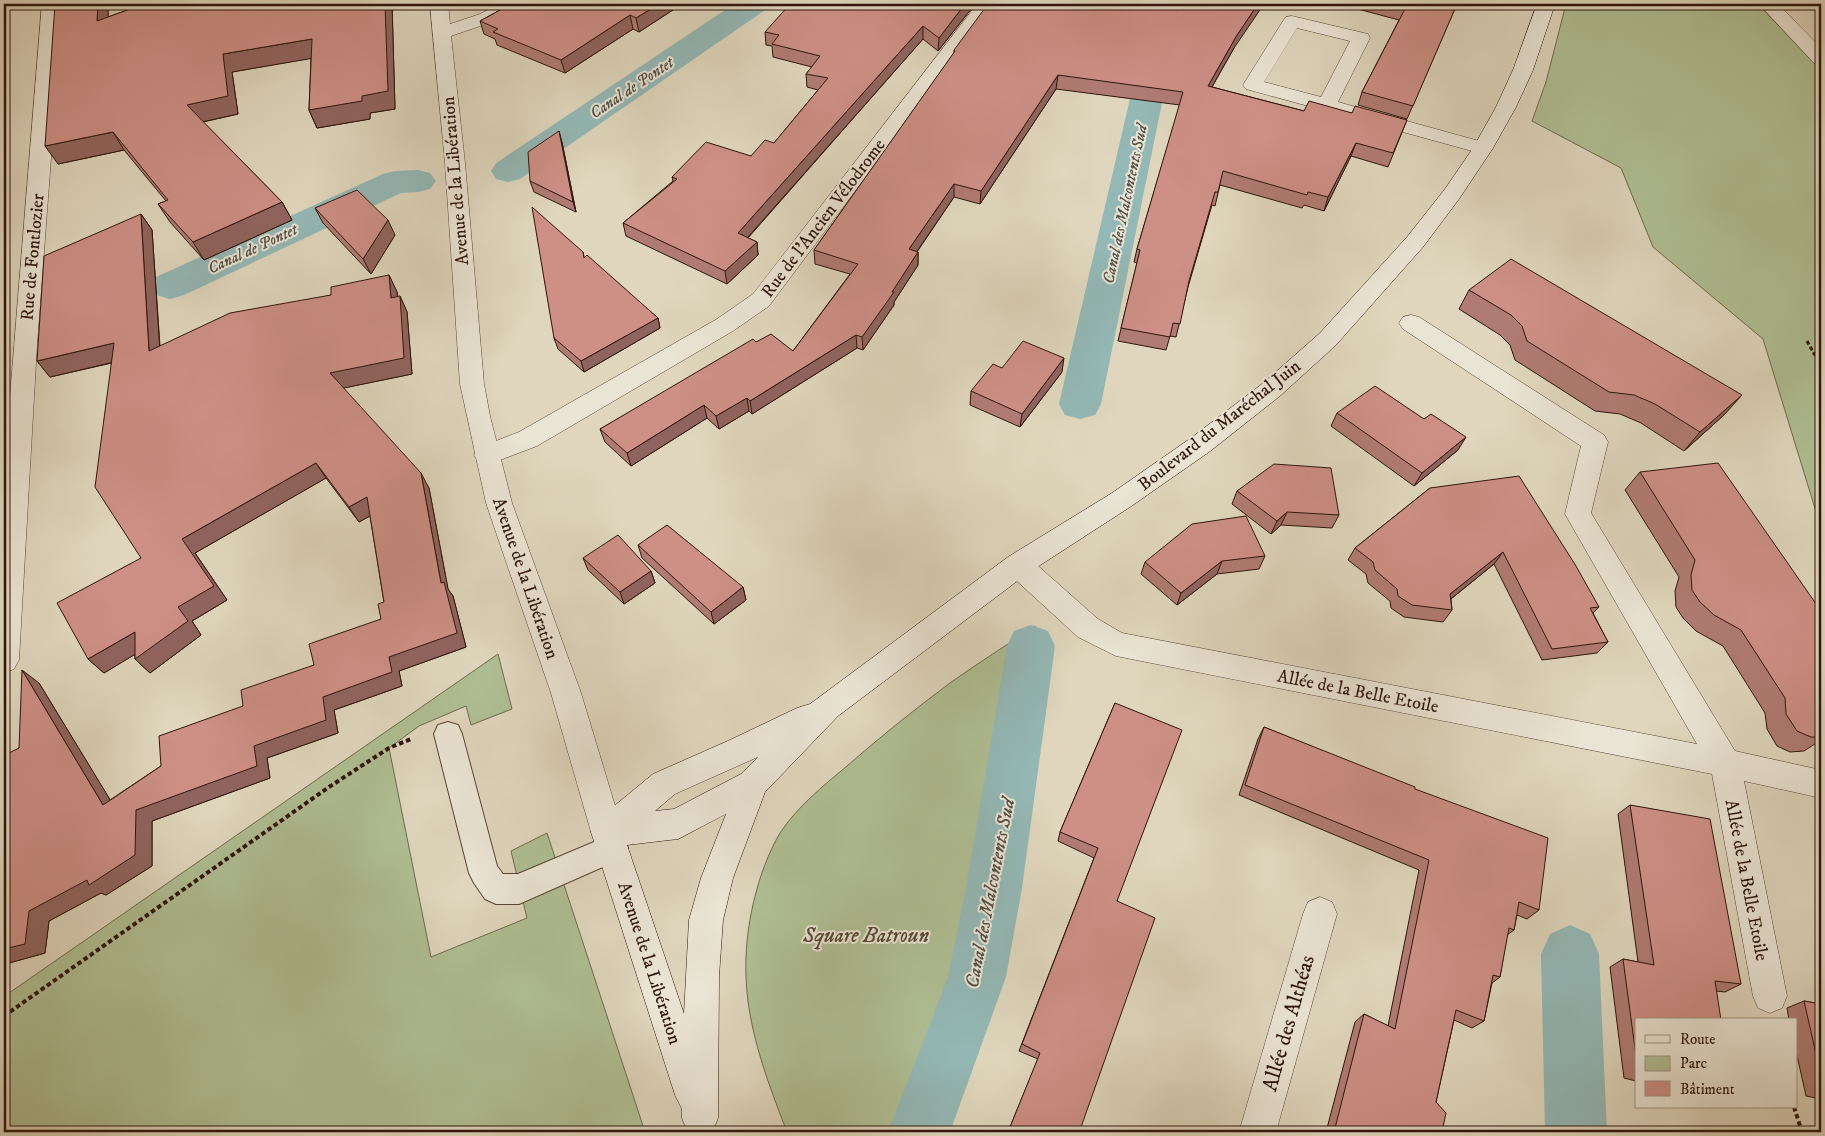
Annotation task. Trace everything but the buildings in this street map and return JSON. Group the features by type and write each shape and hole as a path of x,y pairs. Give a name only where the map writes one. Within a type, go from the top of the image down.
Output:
{"street":[{"name":"Rue de Fontlozier","path":"4,660 24,345 48,65 51,4"},
{"name":"Avenue de la Libération","path":"439,4 455,163 472,384 487,455 499,503 566,693 610,840 703,1125"},
{"path":"441,33 486,18 514,4"},
{"name":"Rue de l'Ancien Vélodrome","path":"487,455 528,438 726,325 761,300 986,4"},
{"name":"Boulevard du Maréchal Juin","path":"610,840 678,824 752,784 827,707 1018,565 1121,500 1200,445 1278,383 1328,339 1415,242 1452,194 1483,148 1506,107 1523,70 1546,4"},
{"path":"1768,4 1821,59"},
{"path":"1326,104 1361,38 1292,21 1253,85 1483,148"},
{"name":"Allée de la Belle Etoile","path":"1411,323 1595,442 1578,514 1725,763 1770,996"},
{"name":"Allée de la Belle Etoile","path":"1018,565 1088,628 1116,644 1725,763 1821,784"},
{"name":"Boulevard du Maréchal Juin","path":"610,840 664,784 741,750 827,707"},
{"name":"Boulevard du Maréchal Juin","path":"703,1125 702,976 706,920 717,878 752,784"},
{"name":"Allée des Althéas","path":"1257,1132 1320,914"}],"lane":[{"path":"448,734 484,873 496,889 519,888 610,840"}],"path":[{"path":"1807,341 1821,366"},
{"path":"4,1016 313,799 389,748 423,735 448,734"},
{"path":"1794,1108 1802,1132"}],"green space":[{"path":"1566,4 1758,4 1821,70 1821,528 1763,339 1653,247 1621,168 1532,121 1546,82"},
{"name":"Square Batroun","path":"1035,626 1026,670 977,977 919,1132 787,1132 766,1075 754,1035 747,995 746,958 750,921 759,883 772,848 787,823 802,806 872,744 950,683"},
{"path":"498,654 512,709 471,725 466,706 419,726 389,748 431,957 527,918 511,851 547,833 645,1132 4,1132 9,993"}],"waterway":[{"name":"Canal de Pontet","path":"508,171 754,4"},
{"name":"Canal des Malcontents Sud","path":"1080,404 1167,4"},
{"name":"Canal de Pontet","path":"170,286 395,182 418,181"},
{"name":"Canal des Malcontents Sud","path":"919,1132 977,977 994,888 1031,646"},
{"path":"1570,954 1576,1132"}]}
